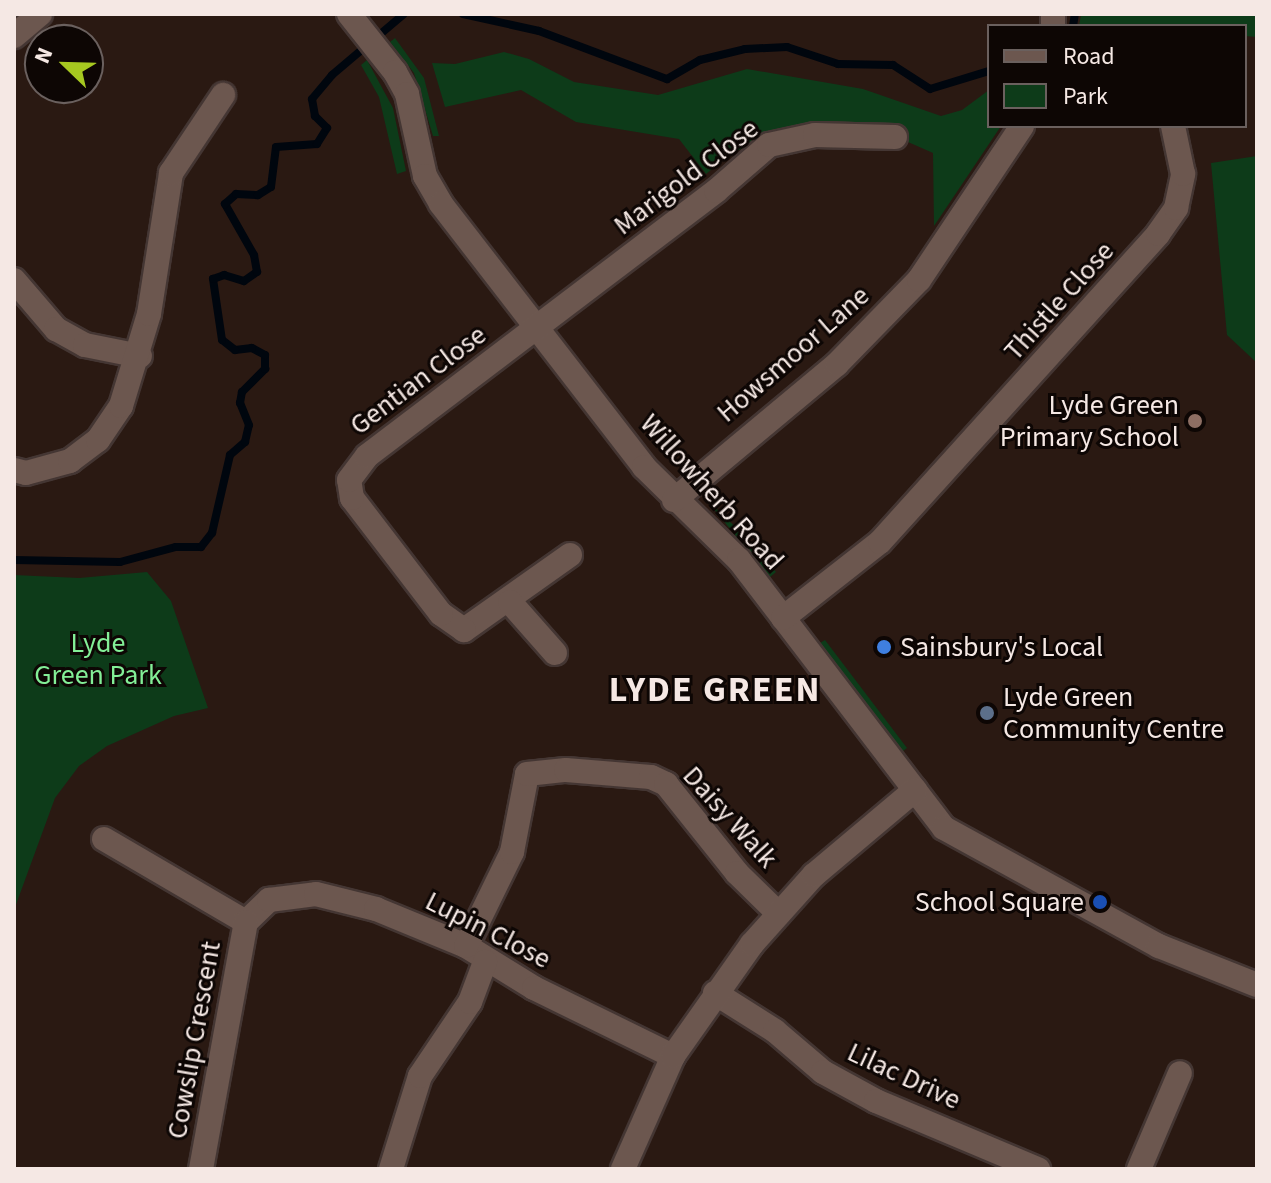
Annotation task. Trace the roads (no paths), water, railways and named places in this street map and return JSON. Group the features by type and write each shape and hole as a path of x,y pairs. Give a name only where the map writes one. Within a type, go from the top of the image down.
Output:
{"street":[{"path":"14,36 40,14"},
{"name":"Willowherb Road","path":"349,14 395,72 407,94 425,176 535,328 674,500 739,560 944,828 973,848 1159,946 1257,985"},
{"path":"14,470 48,470 98,440 121,406 140,356 171,173 223,95"},
{"name":"Howsmoor Lane","path":"674,500 837,364 919,280 1021,128"},
{"name":"Thistle Close","path":"783,618 880,542 1158,234 1176,208 1183,174 1173,128"},
{"name":"Marigold Close","path":"535,328 769,145 815,135 895,137"},
{"path":"14,280 56,329 85,345 140,356"},
{"name":"Gentian Close","path":"535,328 367,456 349,480 352,498 450,624 464,630 510,602 570,555"},
{"path":"510,602 555,653"},
{"name":"Daisy Walk","path":"466,946 512,852 527,774 566,770 651,777 666,784 737,873 778,913"},
{"path":"623,1169 673,1056 715,993 778,913 852,840 915,790"},
{"path":"104,839 246,922"},
{"name":"Lupin Close","path":"246,922 269,900 316,894 376,909 466,946 485,962 673,1056"},
{"name":"Cowslip Crescent","path":"201,1169 246,922"},
{"path":"391,1169 420,1076 470,1002 485,962"},
{"name":"Lilac Drive","path":"715,993 775,1031 823,1072 876,1101 1038,1169"},
{"path":"1139,1169 1180,1073"}],"waterway":[{"path":"14,560 120,562 176,547 201,547 212,533 230,455 245,442 249,425 240,403 242,392 265,369 265,355 252,348 235,350 222,340 213,279 224,275 244,281 257,272 254,255 225,204 236,194 258,195 271,187 276,147 317,144 327,128 315,116 312,99 332,75 404,14"},
{"path":"463,14 539,31 667,79 700,60 745,49 787,47 838,64 893,65 930,89 987,72"},
{"path":"1073,24 1075,14"}],"place":[{"name":"Lyde Green Primary School","path":"1195,421"},
{"name":"Sainsbury's Local","path":"884,647"},
{"name":"Lyde Green Community Centre","path":"987,713"},
{"name":"School Square","path":"1100,902"}],"district":[{"name":"LYDE GREEN","path":"715,690"}],"park label":[{"name":"Lyde Green Park","path":"98,659"}]}
